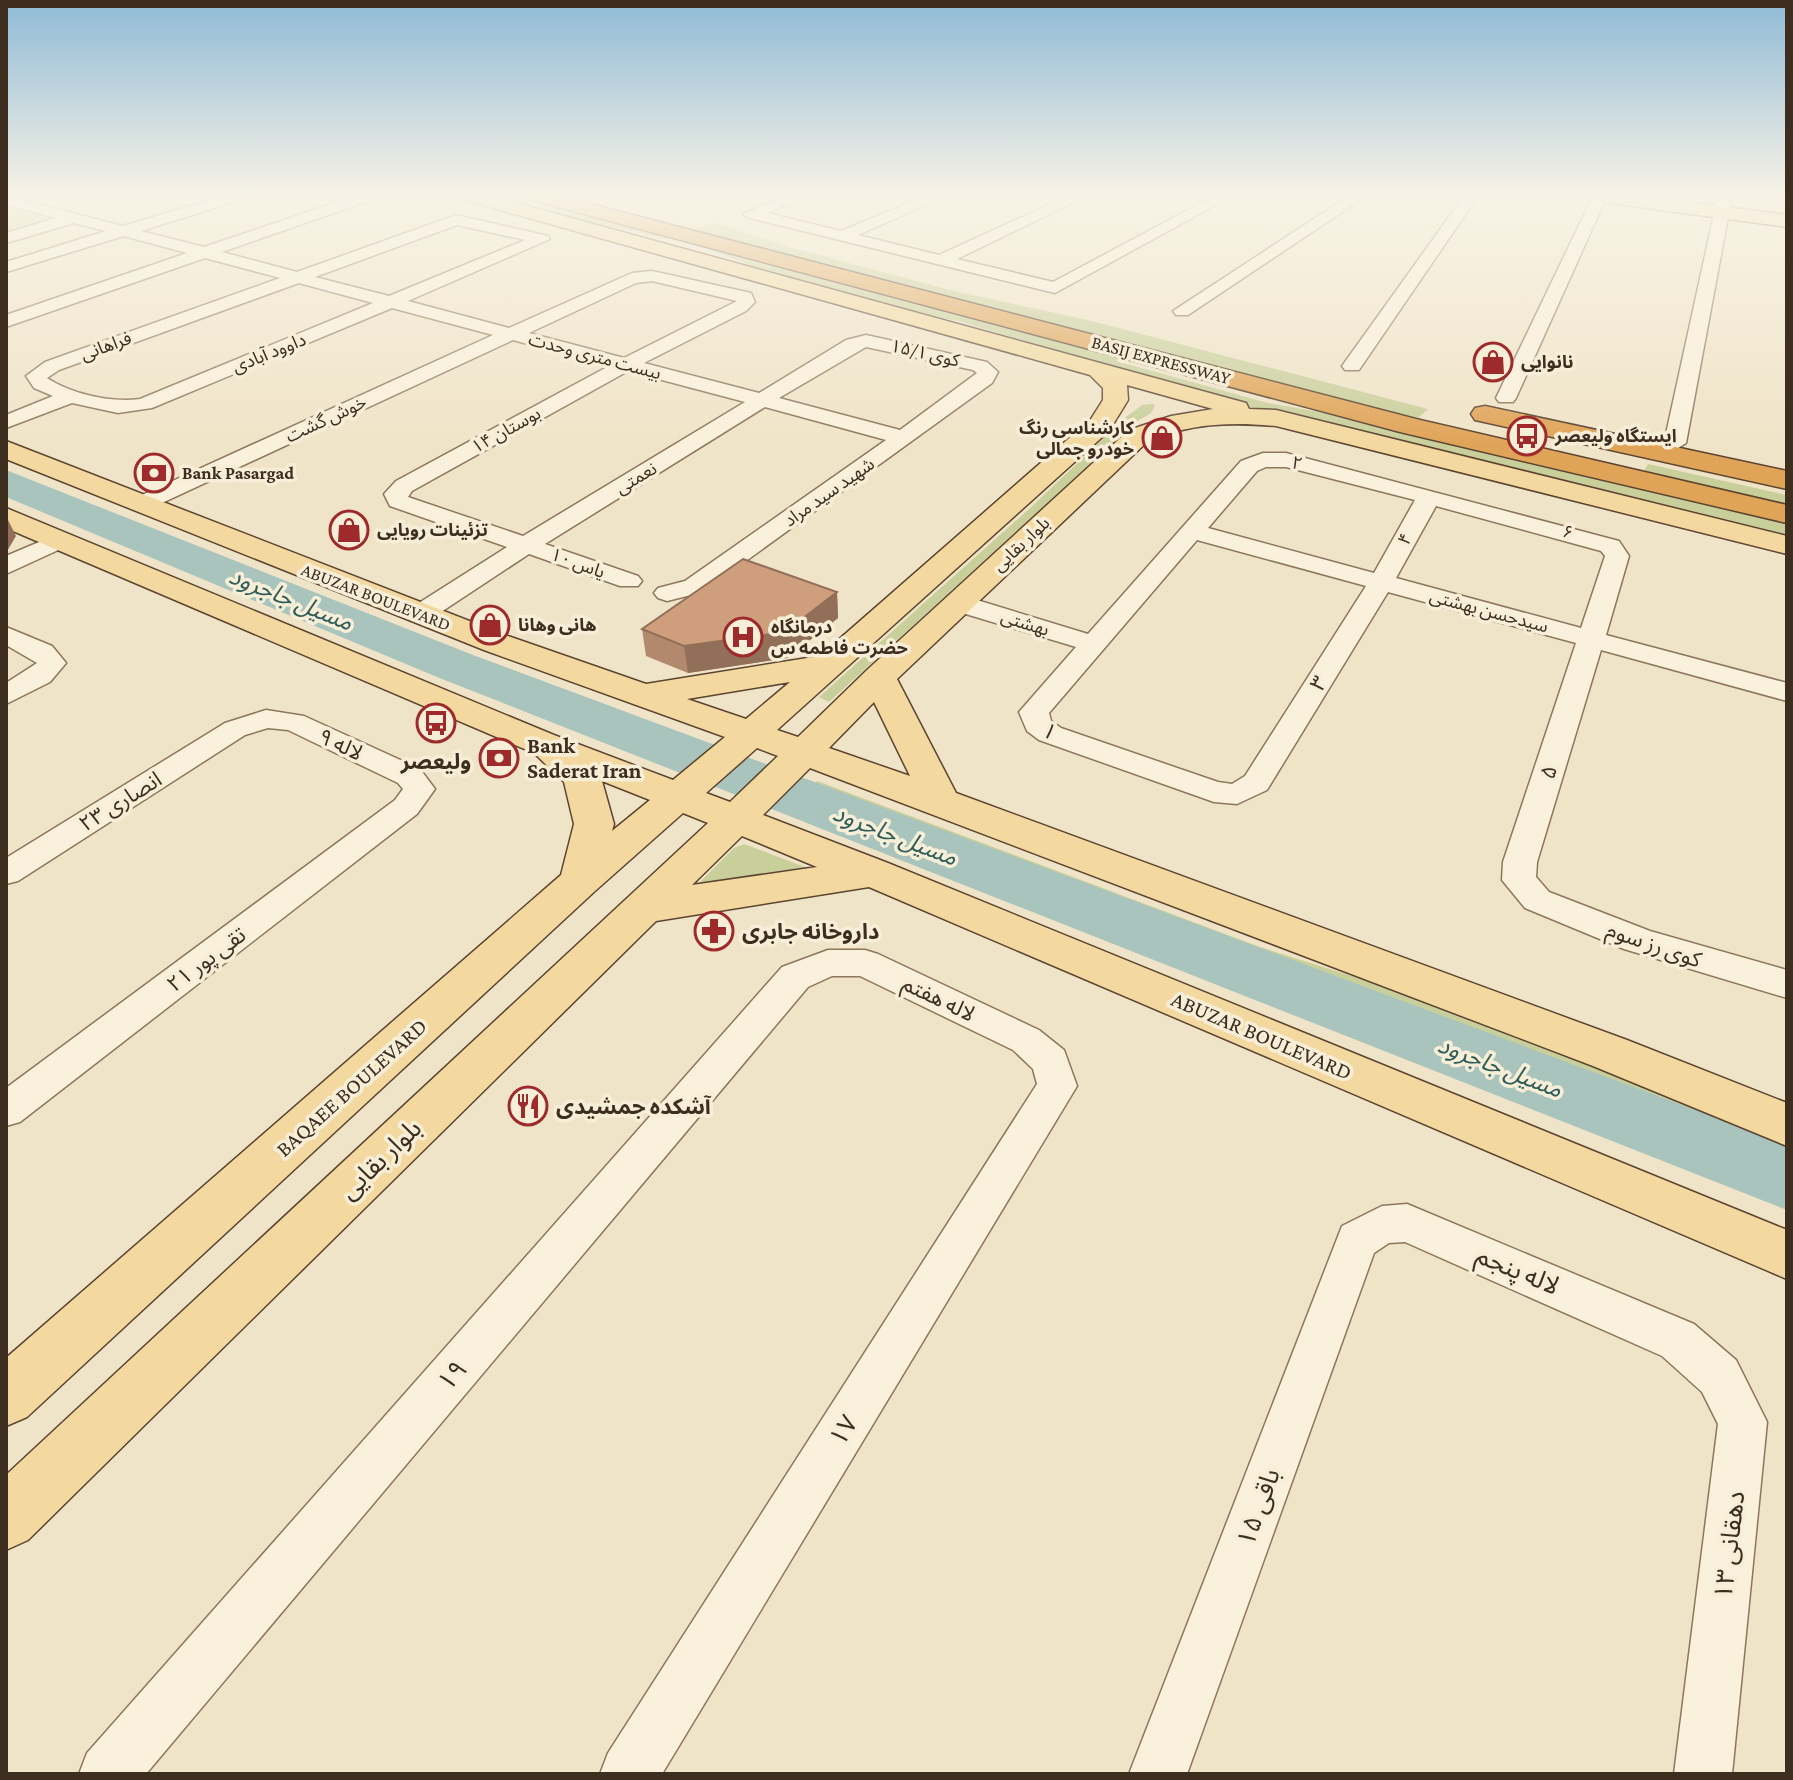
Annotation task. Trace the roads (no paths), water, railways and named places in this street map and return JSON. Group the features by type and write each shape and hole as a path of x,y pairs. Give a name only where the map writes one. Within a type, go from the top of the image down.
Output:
{"highway":[{"name":"BASIJ EXPRESSWAY","path":"855,279 1410,426 1787,514"},
{"path":"992,279 1060,297"},
{"path":"1340,371 1369,386"},
{"path":"1466,410 1787,480"}],"main road":[{"path":"780,279 1287,421 1787,545"},
{"name":"بلوار بقایی","path":"687,788 832,664 1100,425 1118,400 1119,391 1113,379 1095,367"},
{"path":"1100,425 1130,402 1156,399 1165,403 1167,409 1149,430"},
{"name":"بلوار بقایی","path":"6,1518 746,810 879,677 1138,436 1149,430 1229,415 1287,421"},
{"name":"ABUZAR BOULEVARD","path":"6,449 420,614 641,696 797,760"},
{"path":"6,517 541,743 687,788"},
{"path":"641,696 832,664"},
{"path":"879,677 941,801"},
{"path":"541,743 582,777 594,824 580,881"},
{"path":"797,760 941,801 1610,1053 1787,1125"},
{"name":"ABUZAR BOULEVARD","path":"687,788 746,810 873,873 1787,1255"},
{"name":"BAQAEE BOULEVARD","path":"6,1397 687,788"},
{"path":"642,908 873,873"}],"street":[{"path":"6,321 129,279"},
{"name":"فراهانی","path":"52,366 293,279"},
{"name":"بیست متری وحدت","path":"300,279 905,438"},
{"name":"داوود آبادی","path":"52,366 36,376 41,384 110,407 145,404 449,279"},
{"name":"خوش گشت","path":"141,504 633,279"},
{"name":"خوش گشت","path":"666,279 745,297 746,302"},
{"path":"1007,279 1060,297 1089,279"},
{"path":"1182,311 1231,279"},
{"path":"1340,371 1409,279"},
{"path":"1506,398 1561,279"},
{"path":"1675,443 1709,279"},
{"name":"بوستان ۱۴","path":"528,544 398,501 396,494 404,486 626,364 746,302"},
{"name":"کوی ۱۵/۱","path":"853,344 866,341 881,343 980,366 988,372 985,379"},
{"name":"نعمتی","path":"420,614 853,344"},
{"name":"شهید سید مراد","path":"667,593 694,587 985,379"},
{"path":"6,422 73,395"},
{"name":"۲","path":"1191,531 1249,466 1263,460 1286,460 1429,497"},
{"name":"۴","path":"1381,582 1429,497"},
{"name":"۶","path":"1429,497 1610,546 1617,556 1590,638"},
{"name":"سیدحسن بهشتی","path":"1191,531 1787,692"},
{"name":"۱","path":"1191,531 1034,712 1037,725 1050,734 1214,792 1237,794 1256,783"},
{"path":"6,566 58,541"},
{"name":"یاس ۱۰","path":"528,544 629,581"},
{"name":"۳","path":"1256,783 1381,582"},
{"name":"بهشتی","path":"958,603 1093,644"},
{"path":"6,635 42,652 52,663 40,676 6,695"},
{"name":"۵","path":"1537,900 1519,880 1520,862 1590,638"},
{"name":"لاله ۹","path":"235,729 266,719 294,722 409,776 419,789 406,807"},
{"name":"انصاری ۲۳","path":"6,873 235,729"},
{"name":"تقی پور ۲۱","path":"6,1110 406,807"},
{"name":"کوی رز سوم","path":"1537,900 1637,940 1779,983"},
{"name":"لاله هفتم","path":"795,977 828,963 865,963 1026,1040 1050,1061 1057,1086"},
{"name":"۱۹","path":"108,1774 795,977"},
{"name":"۱۷","path":"629,1774 1057,1086"},
{"name":"لاله پنجم","path":"1357,1240 1382,1225 1407,1223 1678,1340"},
{"name":"باقی ۱۵","path":"1158,1774 1357,1240"},
{"name":"دهقانی ۱۳","path":"1678,1340 1719,1376 1743,1422 1703,1774"}],"waterway":[{"name":"مسیل جاجرود","path":"6,482 455,666 1787,1177"}],"place":[{"name":"نانوایی","path":"1493,362"},
{"name":"ایستگاه ولیعصر","path":"1527,436"},
{"name":"کارشناسی رنگ خودرو جمالی","path":"1162,438"},
{"name":"Bank Pasargad","path":"154,473"},
{"name":"تزئینات رویایی","path":"349,530"},
{"name":"هانی وهانا","path":"490,625"},
{"name":"درمانگاه حضرت فاطمه س","path":"743,637"},
{"name":"ولیعصر","path":"436,723"},
{"name":"Bank Saderat Iran","path":"499,758"},
{"name":"داروخانه جابری","path":"714,931"},
{"name":"آشکده جمشیدی","path":"528,1106"}]}
